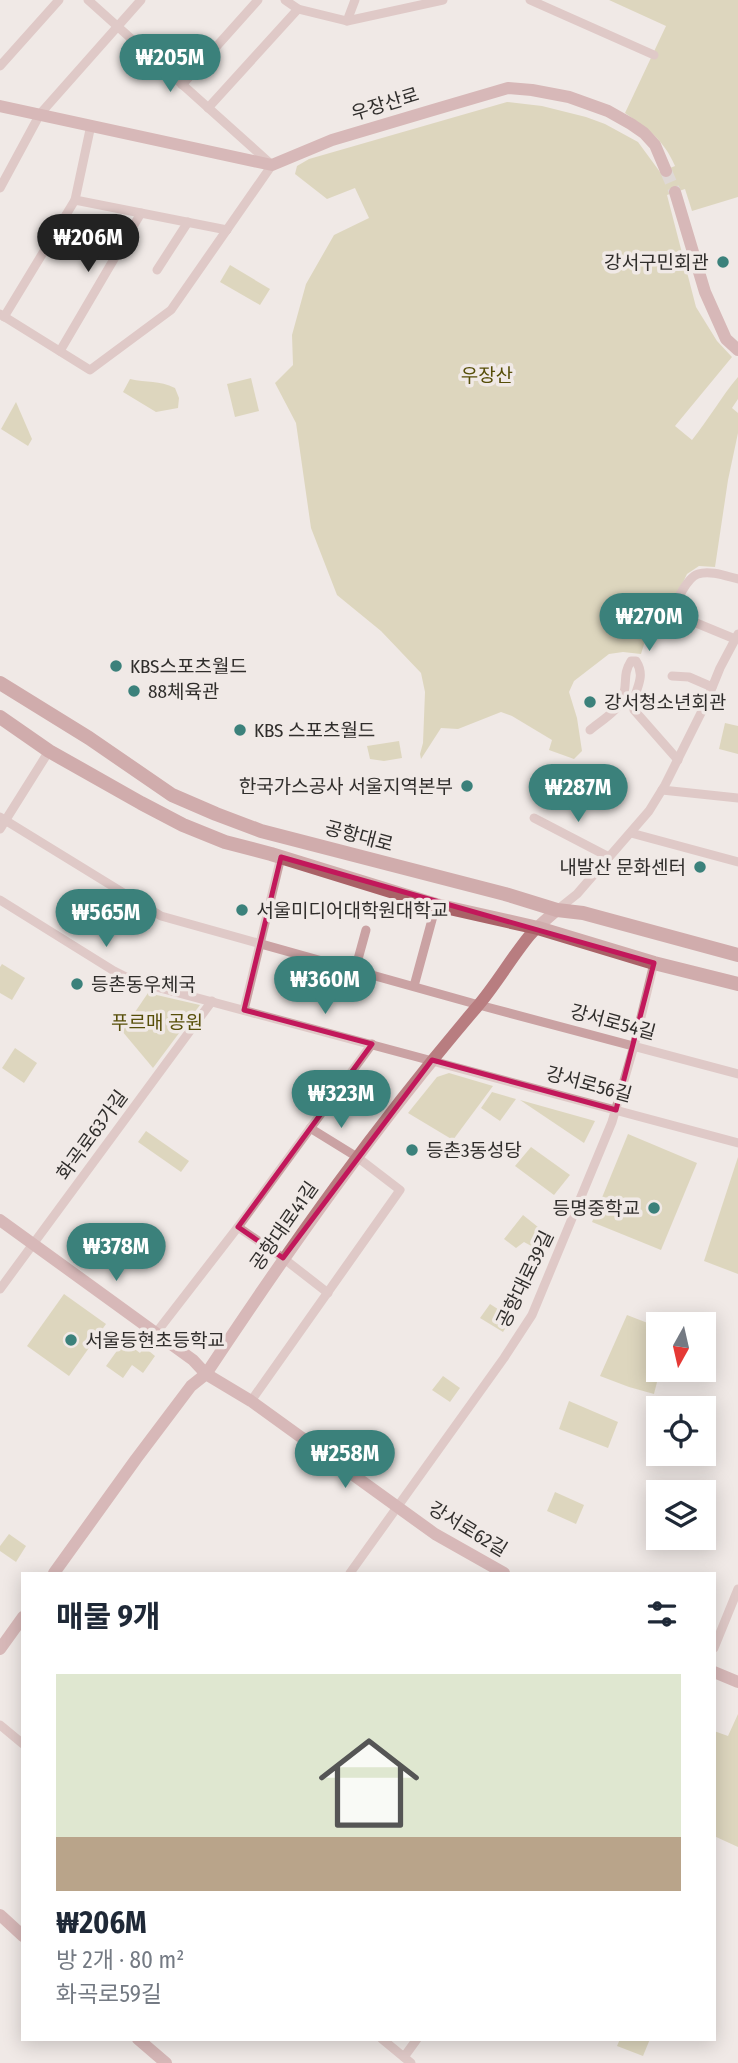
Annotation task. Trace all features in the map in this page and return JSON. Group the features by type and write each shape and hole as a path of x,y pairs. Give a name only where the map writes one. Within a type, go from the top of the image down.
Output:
{"main road":[{"name":"공항대로","path":"0,683 89,738 172,795 261,831 738,955"},
{"path":"0,718 49,751 183,825 225,842 436,905 538,928 654,963 738,984"}],"street":[{"path":"0,66 60,0"},
{"path":"88,0 272,165"},
{"path":"0,188 40,114 141,0"},
{"path":"182,85 258,0"},
{"path":"285,0 298,9 347,21 443,0"},
{"path":"347,21 355,0"},
{"path":"530,0 654,55"},
{"path":"208,108 298,9"},
{"name":"우장산로","path":"272,165 332,140 508,88 569,97 608,111 644,133 655,145 666,171"},
{"path":"0,106 272,165"},
{"path":"91,125 75,200 2,316 90,370 171,310 272,165"},
{"path":"675,192 705,292 726,339 738,350"},
{"path":"75,200 227,230"},
{"path":"60,351 141,213"},
{"path":"157,270 188,222"},
{"path":"663,632 687,581 697,574 713,573 738,579"},
{"path":"557,910 577,894 649,811 678,760 737,636 672,613"},
{"path":"590,730 621,703 625,670 631,661 636,661 641,669 641,681 633,703 634,710 678,760"},
{"path":"672,676 689,677 712,687"},
{"path":"0,829 3,818 49,751"},
{"path":"662,790 738,798"},
{"name":"강서로54길","path":"3,818 162,916 738,1074"},
{"path":"534,818 610,857"},
{"path":"631,833 738,862"},
{"path":"244,1010 281,857"},
{"name":"강서로56길","path":"0,900 134,981 738,1143"},
{"path":"414,986 436,905"},
{"name":"공항대로41길","path":"55,1572 191,1386 206,1374 283,1258 357,1157 432,1060 479,1005 530,934 557,910"},
{"path":"355,970 366,930"},
{"name":"공항대로39길","path":"352,1572 532,1315 616,1110 654,963"},
{"name":"화곡로63가길","path":"0,1289 212,1001"},
{"path":"156,1333 239,1227 372,1044"},
{"path":"251,1401 400,1190 357,1157 310,1128"},
{"name":"강서로62길","path":"0,1220 193,1360 206,1374 251,1401 435,1534 502,1572"},
{"path":"239,1227 328,1293"},
{"path":"716,1643 738,1589"},
{"path":"0,1649 21,1620"},
{"path":"716,1673 738,1682"},
{"path":"0,1725 21,1742"},
{"path":"0,1915 21,1934"},
{"path":"142,2041 166,2063"},
{"path":"384,2041 407,2060 416,2041"}],"highlighted area":[{"path":"281,857 654,963 616,1110 432,1060 283,1258 238,1227 372,1044 244,1010"}],"green space":[{"name":"우장산","path":"609,0 738,0 738,197 692,211 685,189 667,195 696,307 717,341 732,357 675,426 692,440 738,377 738,399 732,408 738,413 738,433 715,567 699,566 687,574 661,628 651,622 641,654 609,654 574,681 569,692 577,718 582,751 574,759 549,750 552,740 501,712 458,729 441,728 421,759 425,692 421,673 381,631 337,595 311,528 296,423 275,383 293,365 292,335 306,284 334,235 369,218 355,188 327,199 295,174 297,166 309,159 507,102 542,106 605,124 638,142 660,172 675,166 655,136 625,113 666,26"},
{"path":"230,265 270,289 260,305 220,282"},
{"path":"251,378 259,411 235,417 227,384"},
{"path":"130,379 175,388 179,398 178,408 156,412 123,392"},
{"path":"16,402 32,439 28,446 1,429"},
{"path":"725,723 738,726 738,754 719,749"},
{"path":"399,741 402,758 384,761 370,759 367,746"},
{"path":"2,964 25,978 12,1000 0,993"},
{"name":"푸르매 공원","path":"148,993 200,1005 153,1068 122,1031"},
{"path":"15,1048 37,1063 24,1083 2,1068"},
{"path":"449,1073 493,1086 453,1140 408,1113 437,1077"},
{"path":"492,1092 516,1099 500,1121 481,1108"},
{"path":"520,1100 595,1121 584,1143"},
{"path":"146,1131 189,1161 181,1172 138,1142"},
{"path":"628,1134 697,1163 661,1250 592,1222"},
{"path":"531,1147 570,1175 554,1195 515,1166"},
{"path":"738,1157 738,1274 704,1261"},
{"path":"523,1215 538,1227 536,1230 539,1239 535,1248 524,1242 516,1248 504,1239"},
{"path":"64,1294 106,1324 69,1376 27,1346"},
{"path":"490,1304 512,1318 503,1332 480,1318"},
{"path":"627,1315 646,1322 646,1382 657,1382 654,1394 600,1376"},
{"path":"124,1341 140,1353 144,1347 155,1356 143,1373 132,1365 123,1378 106,1366"},
{"path":"443,1376 460,1388 450,1402 432,1390"},
{"path":"569,1401 618,1422 608,1448 559,1429"},
{"path":"555,1492 584,1505 576,1524 547,1511"},
{"path":"9,1534 26,1546 16,1562 0,1551 0,1546"},
{"path":"738,1714 738,1847 716,1837 716,1732 728,1736"},
{"path":"619,2041 649,2041 643,2056 617,2046"}],"tunnel":[{"path":"666,171 675,192"}],"place":[{"name":"강서구민회관","path":"723,262"},
{"name":"KBS스포츠월드","path":"116,666"},
{"name":"88체육관","path":"134,691"},
{"name":"강서청소년회관","path":"590,702"},
{"name":"KBS 스포츠월드","path":"240,730"},
{"name":"한국가스공사 서울지역본부","path":"467,786"},
{"name":"내발산 문화센터","path":"700,867"},
{"name":"서울미디어대학원대학교","path":"242,910"},
{"name":"등촌동우체국","path":"77,984"},
{"name":"등촌3동성당","path":"412,1150"},
{"name":"등명중학교","path":"654,1208"},
{"name":"서울등현초등학교","path":"71,1340"}]}
